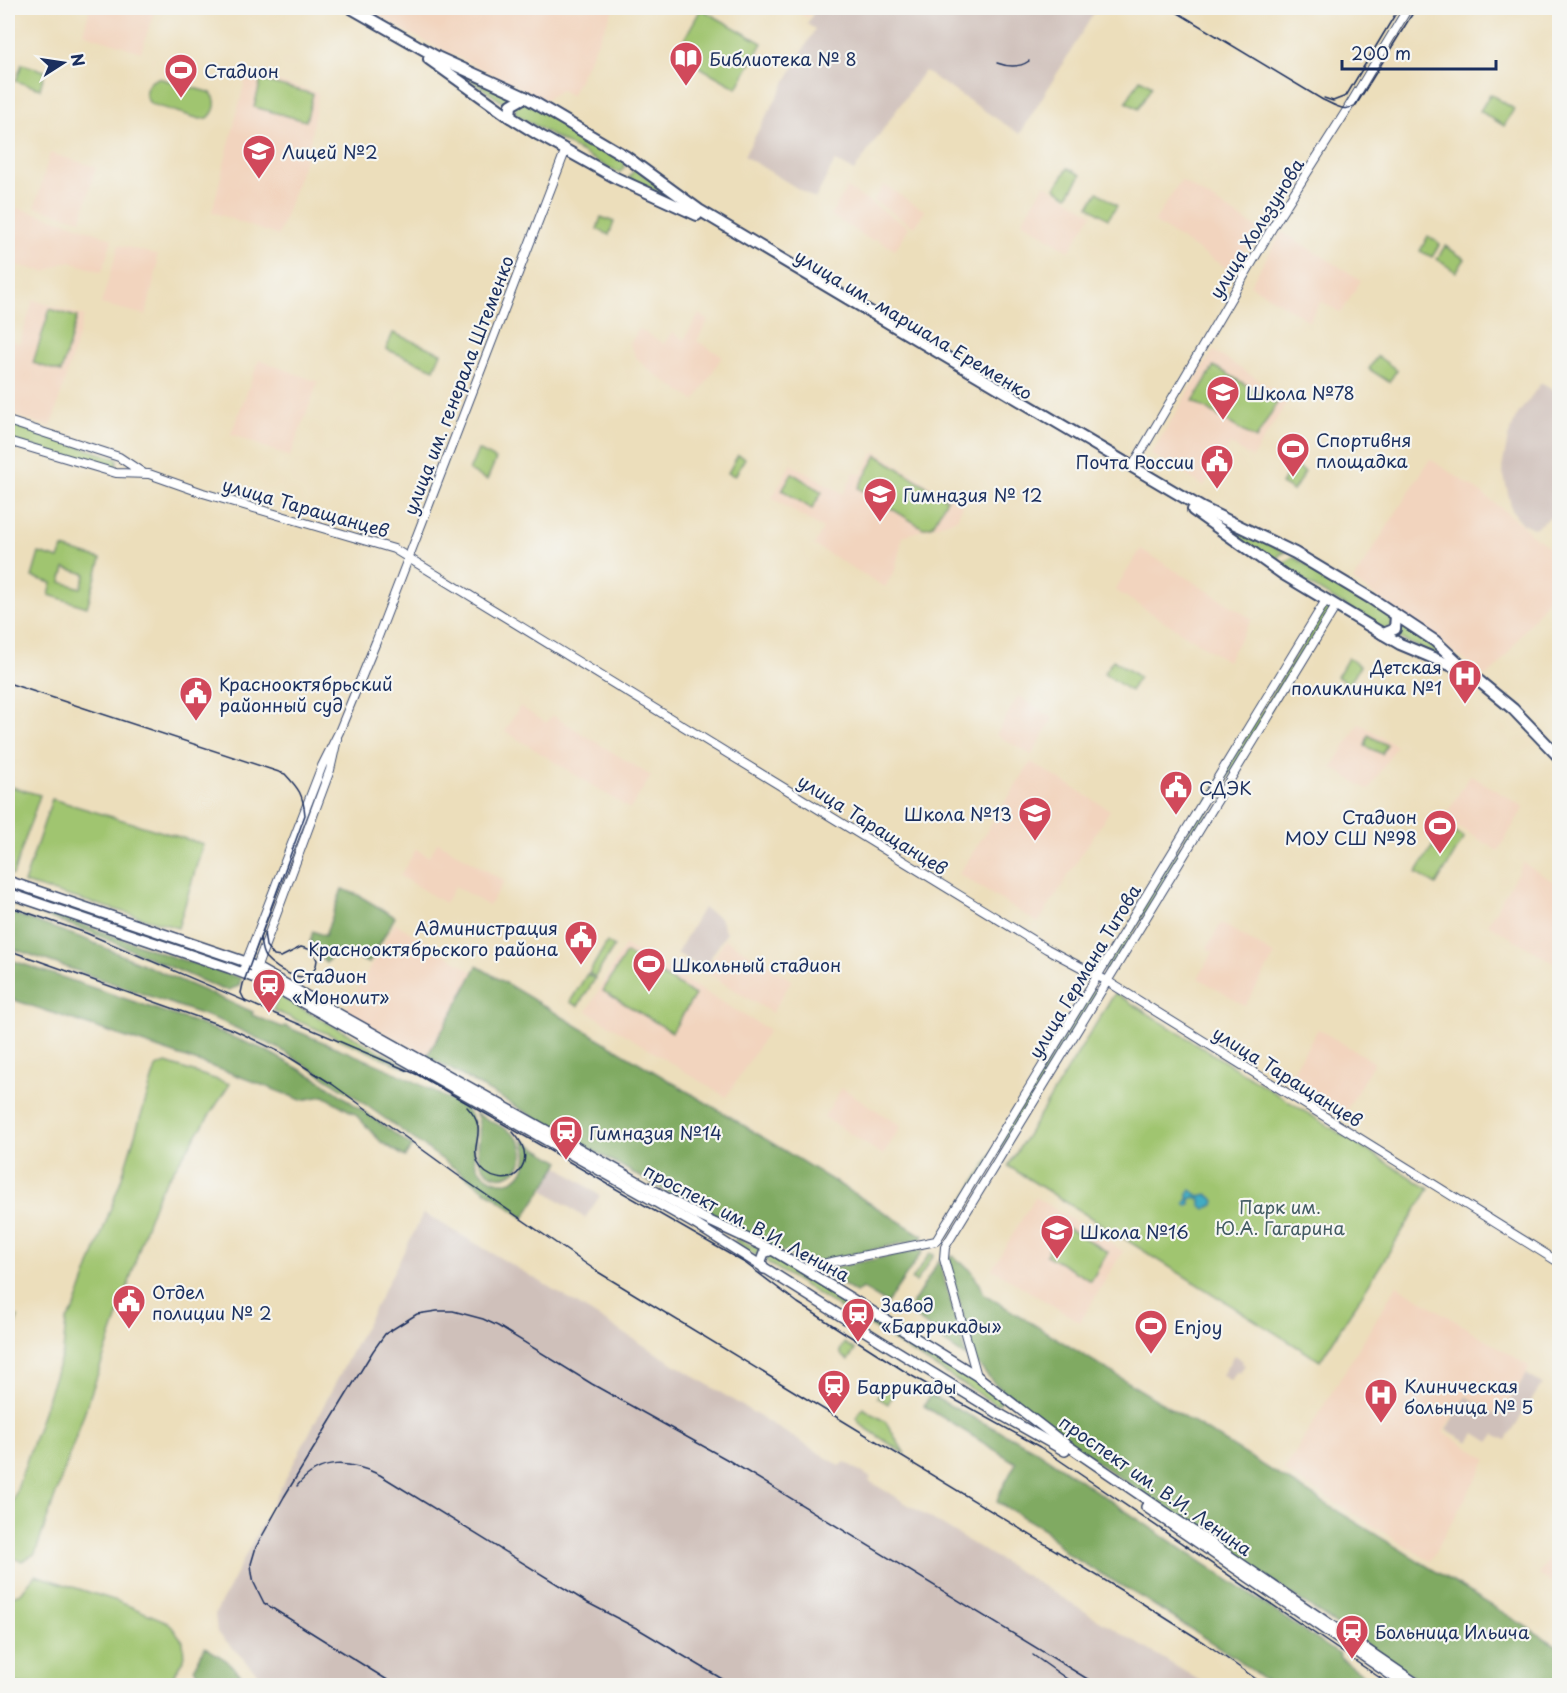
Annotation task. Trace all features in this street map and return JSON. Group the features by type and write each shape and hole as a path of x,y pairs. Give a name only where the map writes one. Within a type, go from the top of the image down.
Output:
{"highway":[{"name":"улица им. маршала Еременко","path":"340,8 436,63 510,117 616,178 695,214 1202,516 1283,574 1383,634 1400,644 1468,672"},
{"name":"улица им. маршала Еременко","path":"351,8 437,57 525,97 625,156 699,210 1202,508 1295,553 1396,615 1435,641 1513,709 1560,759"},
{"path":"510,117 511,105 525,97"},
{"path":"616,178 627,172 629,165 625,156"},
{"path":"1283,574 1282,561 1295,553"},
{"path":"1383,634 1395,629 1396,615"}],"main road":[{"name":"проспект им. В.И. Ленина","path":"12,882 246,962 255,972 695,1224 996,1412 1058,1446 1407,1686"},
{"path":"11,895 12,882"},
{"name":"проспект им. В.И. Ленина","path":"11,895 242,972 255,972 699,1216 772,1250 977,1376 1061,1441 1420,1686"},
{"path":"764,1269 761,1261 764,1253 772,1250"},
{"path":"996,1412 1003,1410 1006,1397"}],"street":[{"name":"улица Хользунова","path":"1132,467 1269,232 1345,113 1408,8"},
{"name":"улица им. генерала Штеменко","path":"242,972 322,766 339,732 376,642 566,149"},
{"name":"улица Таращанцев","path":"8,421 119,457 143,473 203,493 394,549 812,803 996,918 1107,981 1560,1263"},
{"name":"улица Таращанцев","path":"8,441 116,473 143,473"},
{"name":"улица Германа Титова","path":"802,1268 936,1241 1326,600"},
{"name":"улица Германа Титова","path":"977,1376 944,1259 945,1247 1336,606"},
{"name":"улица им. генерала Штеменко","path":"255,972 330,770 339,732"},
{"path":"1179,843 1189,849"}],"shaded area":[{"path":"90,8 155,8 141,52 83,33"},
{"path":"366,8 614,8 571,96 561,90 545,100 412,35"},
{"path":"789,8 814,8 808,18"},
{"path":"816,8 1097,8 1020,134 924,71 854,171 835,161 815,199 744,156 815,29 807,24"},
{"name":"Лицей №2","path":"247,73 318,93 309,148 278,236 212,212"},
{"path":"50,153 96,167 81,220 35,207"},
{"path":"1181,180 1258,229 1231,271 1154,222"},
{"path":"1045,184 1092,214 1069,251 1022,221"},
{"path":"884,185 925,211 914,227 874,201"},
{"path":"847,188 909,227 895,250 875,238 872,241 830,215"},
{"path":"14,207 72,224 112,239 102,272 70,262 65,262 45,272 8,263 8,228"},
{"path":"1282,232 1361,280 1341,313 1321,301 1309,321 1250,285"},
{"path":"119,245 157,255 156,262 158,263 146,315 101,304"},
{"path":"33,300 84,316 51,427 8,414 8,340 20,343"},
{"path":"699,314 708,320 697,341 722,356 695,401 650,371 636,357 630,344 639,329 664,344 672,332 684,340"},
{"name":"Школа №78","path":"1213,351 1289,399 1252,458 1230,444 1204,486 1151,454"},
{"path":"259,360 318,382 290,457 231,434"},
{"path":"1541,383 1559,394 1559,512 1534,528 1522,524 1512,510 1502,468 1508,438 1516,417"},
{"name":"Гимназия № 12","path":"877,452 962,505 957,519 903,536 895,570 885,587 814,545 823,529 772,498 791,464 844,494 854,472 861,475 874,453"},
{"path":"1430,459 1483,494 1559,554 1559,584 1499,665 1486,677 1425,630 1353,581"},
{"path":"1141,549 1252,619 1227,661 1115,590"},
{"path":"1018,696 1053,718 1032,755 996,735"},
{"path":"520,706 546,723 552,715 651,776 630,809 505,731"},
{"path":"1359,723 1396,746 1369,790 1332,768"},
{"name":"Школа №13","path":"1031,762 1110,810 1038,923 959,874"},
{"path":"1470,775 1524,807 1498,851 1444,818"},
{"path":"438,842 504,881 489,906 455,886 445,903 400,876 416,849 429,857"},
{"path":"1523,863 1559,885 1559,954 1554,963 1488,924"},
{"path":"703,908 720,918 726,934 703,969 677,953"},
{"path":"395,923 474,972 427,1056 345,1011"},
{"path":"1221,923 1275,955 1245,1006 1198,978 1213,952 1207,948"},
{"path":"725,939 792,980 772,1013 705,972"},
{"name":"Гимназия №14","path":"625,945 769,1030 726,1097 587,1011"},
{"path":"1318,1029 1374,1062 1341,1119 1285,1085"},
{"path":"842,1088 901,1126 883,1155 824,1117"},
{"path":"558,1166 600,1196 585,1218 544,1190"},
{"name":"Школа №16","path":"1035,1197 1123,1251 1080,1322 992,1269"},
{"path":"424,1213 541,1282 840,1466 845,1462 871,1478 869,1481 1207,1685 269,1685 217,1632 215,1614"},
{"name":"Клиническая больница № 5","path":"1397,1285 1530,1367 1500,1416 1466,1395 1444,1432 1487,1459 1430,1561 1284,1471"},
{"path":"1234,1355 1245,1365 1240,1373 1237,1371 1231,1381 1222,1375"},
{"path":"1526,1374 1542,1384 1506,1440 1495,1434 1489,1442 1475,1433 1469,1442 1447,1430 1466,1396 1500,1417"},
{"path":"1559,1541 1559,1587 1539,1575"}],"green space":[{"path":"701,9 762,43 737,88 676,54"},
{"path":"22,64 45,71 40,89 16,81"},
{"path":"460,73 510,95 504,103"},
{"name":"Стадион","path":"158,78 211,93 215,103 213,112 208,118 200,119 151,104 146,97 146,89 150,82"},
{"path":"1140,79 1152,86 1138,109 1126,102"},
{"path":"261,80 313,94 306,121 254,107"},
{"path":"1490,94 1514,109 1504,126 1480,111"},
{"path":"523,102 625,161 624,168 620,172 614,171 515,114 516,105"},
{"path":"635,168 682,205 629,178"},
{"path":"1068,168 1081,175 1068,196 1055,188"},
{"path":"1098,192 1117,206 1108,219 1089,206"},
{"path":"601,217 614,222 609,235 597,229"},
{"path":"1428,236 1440,244 1432,257 1420,251"},
{"path":"1445,246 1465,259 1456,272 1437,259"},
{"path":"50,309 77,317 61,372 33,363"},
{"path":"393,333 441,353 434,369 386,349"},
{"path":"1377,356 1397,370 1389,382 1369,369"},
{"path":"1214,366 1277,403 1256,439 1193,401"},
{"path":"8,423 118,459 115,471 8,439"},
{"path":"478,450 496,459 487,480 469,471"},
{"path":"738,455 745,458 735,476 728,473"},
{"path":"877,455 947,499 933,525 923,528 858,488"},
{"name":"Спортивня площадка","path":"1293,465 1305,472 1293,491 1281,484"},
{"path":"792,473 822,492 812,509 782,490"},
{"path":"1236,530 1286,552 1279,555 1276,566 1234,535"},
{"path":"63,548 101,559 87,607 49,595 52,583 32,577 39,553 59,559","holes":["65,568 86,574 81,588 61,582"]},
{"path":"1294,557 1391,616 1392,625 1387,629 1382,628 1287,571 1284,567 1285,562"},
{"path":"1326,606 1331,609 1189,842 1184,839"},
{"path":"1402,621 1450,661 1392,635 1400,627"},
{"path":"1348,658 1360,666 1349,684 1337,677"},
{"path":"1113,660 1139,677 1130,691 1104,673"},
{"path":"1368,735 1387,745 1382,754 1365,746"},
{"path":"8,786 40,795 13,875 8,873"},
{"path":"52,799 203,844 178,928 24,883"},
{"name":"Стадион МОУ СШ №98","path":"1445,826 1464,838 1436,885 1416,873"},
{"path":"1180,846 1185,849 1108,972 1104,970"},
{"path":"21,889 234,963 231,964 21,893"},
{"path":"342,889 358,895 395,917 369,963 337,950 326,963 310,942 313,931 325,936"},
{"path":"14,900 173,957 241,978 239,986 229,990 221,989 90,932 13,905"},
{"path":"8,912 85,939 253,1012 252,1015 282,1027 285,1026 380,1066 456,1103 467,1111 473,1120 476,1164 481,1172 491,1179 509,1182 521,1173 526,1158 523,1140 560,1162 524,1218 345,1090 278,1048 221,1021 8,947"},
{"path":"607,942 614,947 595,977 589,973"},
{"name":"Школьный стадион","path":"626,953 695,995 672,1032 603,991"},
{"path":"8,959 197,1023 265,1050 321,1081 412,1146 405,1157 381,1142 355,1114 324,1096 301,1100 228,1072 8,998"},
{"path":"477,966 725,1114 923,1236 921,1239 808,1264 704,1213 427,1056"},
{"path":"587,974 595,979 578,1006 570,1002"},
{"path":"1093,989 1097,992 948,1235 944,1232"},
{"name":"Парк им. Ю.А. Гагарина","path":"1115,993 1429,1189 1320,1361 1008,1166"},
{"path":"279,996 410,1068 273,1010"},
{"path":"166,1063 230,1084 159,1192 35,1554 22,1561 8,1557 8,1516 63,1352 66,1321 74,1310 121,1180 156,1067"},
{"path":"476,1114 509,1131 521,1144 523,1154 521,1163 515,1171 498,1176 489,1173 481,1163 478,1152 479,1127"},
{"path":"1062,1225 1108,1252 1091,1281 1046,1255"},
{"path":"736,1238 762,1250 757,1256 735,1241"},
{"path":"924,1249 887,1303 862,1288 856,1293 821,1270"},
{"path":"930,1253 934,1255 916,1282 912,1280"},
{"path":"769,1254 1000,1396 1001,1401 995,1404 768,1263 766,1258"},
{"path":"953,1256 972,1271 984,1294 1559,1647 1559,1685 1425,1685 1061,1438 993,1382 975,1361 948,1258"},
{"path":"939,1260 966,1357 941,1340 941,1337 908,1311"},
{"path":"8,1313 18,1317 8,1347"},
{"path":"844,1343 855,1350 848,1360 842,1356 840,1351"},
{"path":"888,1388 894,1392 888,1404 877,1397 882,1389"},
{"path":"930,1395 1032,1448 1340,1655 1339,1657 1371,1680 1373,1677 1385,1685 1272,1685 1234,1657 1146,1600 1067,1554 1044,1529 997,1502 1016,1463 924,1406"},
{"path":"863,1408 886,1422 905,1454 861,1425 856,1418"},
{"path":"35,1575 117,1601 168,1622 183,1641 184,1660 167,1685 8,1685 8,1597 21,1593"},
{"path":"205,1647 226,1660 241,1675 238,1681 210,1686 194,1681 202,1680 194,1668"}],"water":[{"path":"1191,1190 1200,1197 1207,1195 1212,1197 1215,1201 1214,1205 1205,1209 1200,1205 1200,1200 1195,1197 1190,1199 1190,1204 1187,1206 1185,1203"}],"tram line":[{"path":"1170,8 1323,100 1347,108 1356,105 1416,8"},
{"path":"1324,98 1333,101 1346,96 1399,8"},
{"path":"997,63 1013,66 1029,61"},
{"path":"8,683 285,774 297,788 305,815 243,984 241,993 246,1003"},
{"path":"8,906 86,933 418,1075 745,1263 798,1303 912,1376 1040,1447 1392,1686"},
{"path":"260,938 265,957 286,973 303,977 309,975 314,969 317,960 312,950 301,947 281,957 274,956 266,946 264,932"},
{"path":"467,1107 477,1123 476,1156 478,1163 492,1176 504,1179 516,1175 523,1165 524,1150 513,1132"}],"railway":[{"path":"8,950 234,1030 284,1054 332,1084 456,1174 598,1272 1129,1595 1205,1643 1266,1686"},
{"path":"397,1686 264,1603 254,1583 251,1564 256,1547 284,1497 385,1334 417,1314 437,1311 453,1311 483,1319 498,1326 592,1384 728,1460 1099,1686"},
{"path":"297,1486 315,1470 336,1464 358,1467 380,1475 588,1603 640,1630 734,1686"},
{"path":"1033,1655 1077,1686"}],"place":[{"name":"Библиотека № 8","path":"686,87"},
{"name":"Стадион","path":"181,99"},
{"name":"Лицей №2","path":"259,180"},
{"name":"Школа №78","path":"1223,421"},
{"name":"Спортивня площадка","path":"1293,478"},
{"name":"Почта России","path":"1217,490"},
{"name":"Гимназия № 12","path":"880,523"},
{"name":"Детская поликлиника №1","path":"1465,705"},
{"name":"Краснооктябрьский районный суд","path":"196,722"},
{"name":"СДЭК","path":"1176,816"},
{"name":"Школа №13","path":"1035,842"},
{"name":"Стадион МОУ СШ №98","path":"1440,855"},
{"name":"Администрация Краснооктябрьского района","path":"581,966"},
{"name":"Школьный стадион","path":"649,993"},
{"name":"Стадион «Монолит»","path":"269,1014"},
{"name":"Гимназия №14","path":"566,1161"},
{"name":"Школа №16","path":"1057,1260"},
{"name":"Отдел полиции № 2","path":"129,1330"},
{"name":"Завод «Баррикады»","path":"858,1343"},
{"name":"Enjoy","path":"1151,1355"},
{"name":"Баррикады","path":"834,1415"},
{"name":"Клиническая больница № 5","path":"1381,1424"},
{"name":"Больница Ильича","path":"1352,1660"}]}
